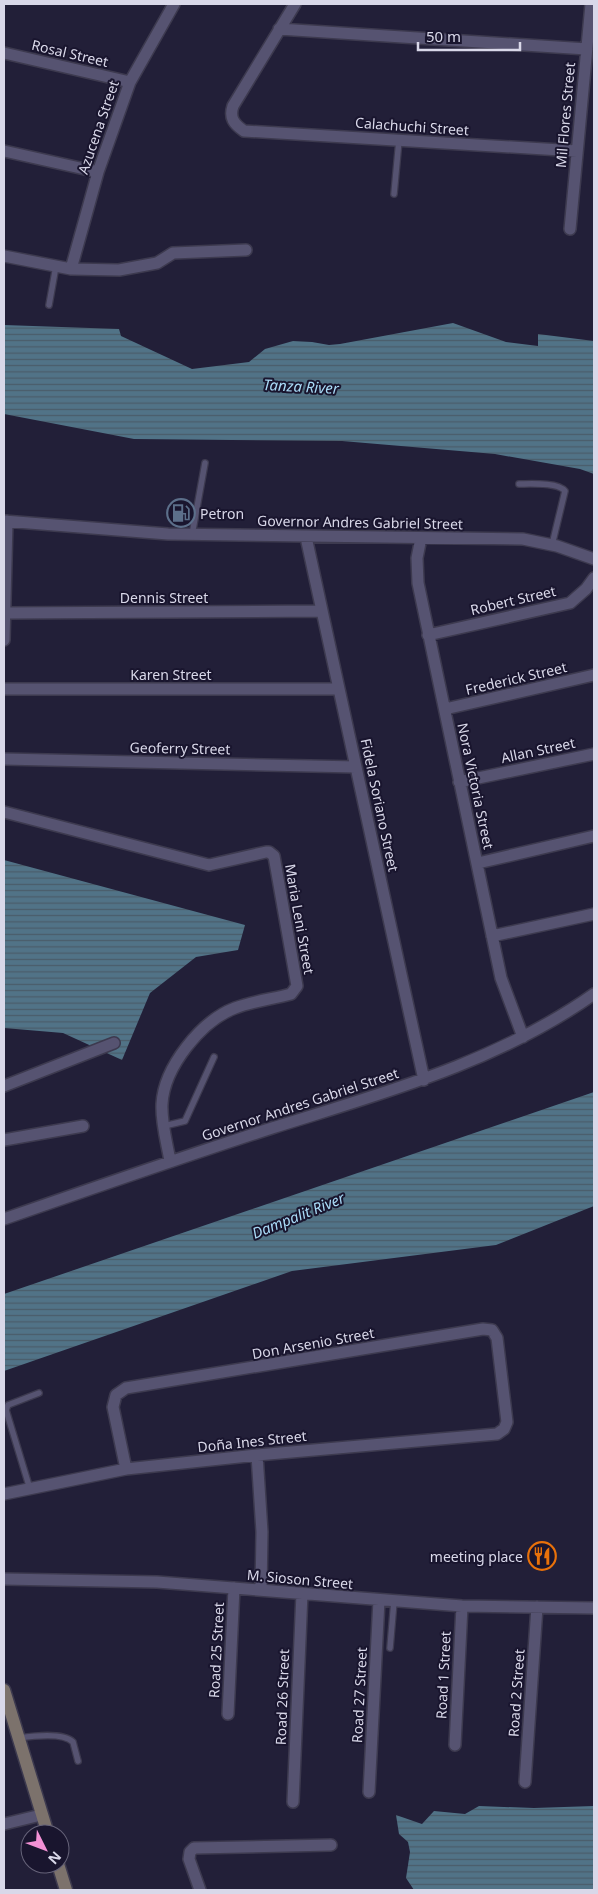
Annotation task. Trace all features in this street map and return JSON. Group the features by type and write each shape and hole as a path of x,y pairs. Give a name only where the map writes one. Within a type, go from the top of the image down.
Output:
{"main road":[{"path":"4,1690 44,1824"},
{"path":"61,1874 66,1890"}],"street":[{"name":"Azucena Street","path":"71,269 98,172 130,82 174,4"},
{"path":"295,4 279,29 587,49"},
{"name":"Mil Flores Street","path":"570,229 591,4"},
{"name":"Calachuchi Street","path":"279,29 233,106 232,120 244,131 577,151"},
{"name":"Rosal Street","path":"4,53 130,82"},
{"path":"4,151 98,172"},
{"path":"4,256 71,269 131,269 157,263 173,253 246,250"},
{"path":"4,640 5,521"},
{"name":"Governor Andres Gabriel Street","path":"5,521 192,535 523,539 552,545 594,559"},
{"name":"Fidela Soriano Street","path":"306,537 424,1080"},
{"name":"Nora Victoria Street","path":"422,538 417,558 418,583 428,635 478,862 501,978 524,1037"},
{"name":"Robert Street","path":"428,635 570,603 586,589 594,578"},
{"name":"Dennis Street","path":"5,613 322,611"},
{"name":"Frederick Street","path":"444,710 594,675"},
{"name":"Karen Street","path":"4,688 339,689"},
{"name":"Allan Street","path":"459,782 594,754"},
{"name":"Geoferry Street","path":"4,759 356,766"},
{"name":"Maria Leni Street","path":"4,812 209,865 266,852 274,856 297,986 291,994 233,1008 204,1028 194,1038 176,1063 167,1080 162,1105 170,1161"},
{"path":"478,862 594,836"},
{"path":"492,936 594,914"},
{"name":"Governor Andres Gabriel Street","path":"4,1219 170,1161 424,1080 524,1037 571,1010 594,994"},
{"path":"4,1086 114,1043"},
{"path":"4,1140 83,1126"},
{"name":"Don Arsenio Street","path":"126,1469 114,1407 116,1395 126,1388 483,1328 492,1330 497,1338 508,1422 504,1429"},
{"name":"Doña Ines Street","path":"4,1494 126,1469 257,1455 497,1434 504,1429"},
{"path":"257,1455 262,1532 261,1590"},
{"name":"M. Sioson Street","path":"4,1578 157,1582 462,1606 594,1608"},
{"name":"Road 25 Street","path":"228,1714 234,1588"},
{"name":"Road 26 Street","path":"293,1802 302,1593"},
{"name":"Road 27 Street","path":"369,1792 379,1600"},
{"name":"Road 1 Street","path":"455,1745 462,1606"},
{"name":"Road 2 Street","path":"525,1782 537,1607"},
{"path":"4,1824 41,1815"},
{"path":"200,1890 189,1859 190,1852 194,1848 331,1845"}],"lane":[{"path":"394,194 399,140"},
{"path":"48,305 56,266"},
{"path":"192,535 205,463"},
{"path":"519,484 560,486 564,489 552,545"},
{"path":"164,1126 186,1120 214,1056"},
{"path":"30,1489 6,1410 8,1405 39,1393"},
{"path":"390,1648 394,1601"},
{"path":"19,1738 36,1736 66,1737 73,1742 78,1760"}],"water":[{"name":"Tanza River","path":"453,323 506,342 538,346 538,334 594,341 594,474 580,469 495,454 342,441 134,439 4,414 4,325 119,329 121,336 192,369 249,362 265,349 293,341 329,345 340,344"},
{"path":"4,860 245,925 238,950 196,957 150,993 122,1060 63,1033 4,1028"},
{"name":"Dampalit River","path":"594,1092 594,1206 496,1245 292,1271 4,1371 4,1294"},
{"path":"479,1806 534,1808 594,1806 594,1890 414,1890 406,1878 410,1852 408,1842 399,1834 396,1815 422,1824 434,1811 465,1814"}],"place":[{"name":"Petron","path":"181,513"},
{"name":"meeting place","path":"542,1556"}]}
